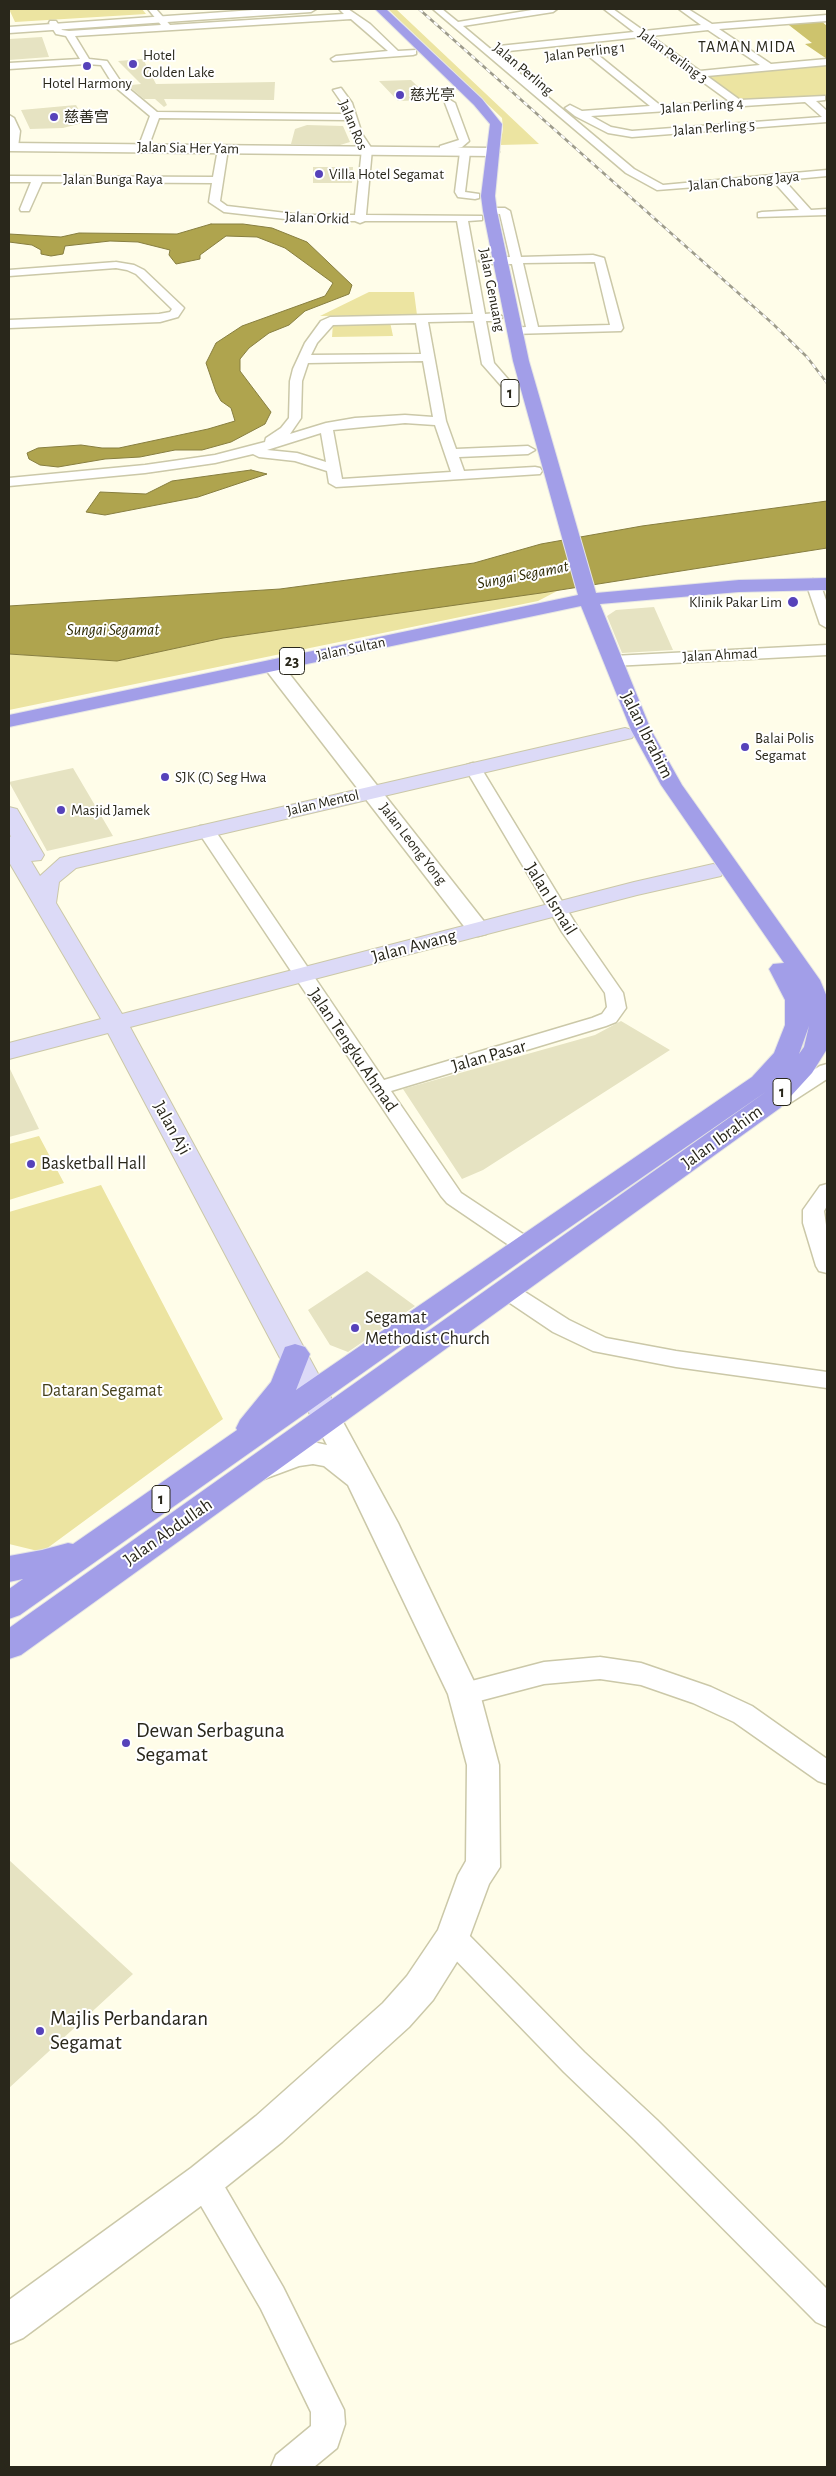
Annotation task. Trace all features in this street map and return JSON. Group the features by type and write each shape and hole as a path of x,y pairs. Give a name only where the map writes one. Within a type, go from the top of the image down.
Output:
{"highway":[{"name":"Jalan Genuang","path":"369,9 468,102 482,118 484,130 475,196 500,260 530,395 519,400 518,403"},
{"name":"Jalan Genuang","path":"380,9 489,113 496,124 482,150 488,196 484,215"},
{"name":"Jalan Genuang","path":"500,260 497,317 518,403 556,478 558,519 580,600"},
{"path":"525,442 540,489"},
{"name":"Jalan Sultan","path":"15,718 56,712 580,600 738,594 821,587"},
{"name":"Jalan Ibrahim","path":"321,1406 506,1290 771,1102 789,1085 816,1047 821,1030 822,1001 668,777 641,730 613,661 580,600"},
{"name":"Jalan Ibrahim","path":"321,1406 524,1245 628,1176 761,1083 786,1055 793,1040 798,1011 792,987 666,803 625,734 605,690 580,600"},
{"name":"Jalan Sultan","path":"9,730 56,712"},
{"path":"222,1458 256,1422 282,1387 290,1372 295,1354"},
{"name":"Jalan Abdullah","path":"9,1606 94,1545 222,1458 321,1406"},
{"name":"Jalan Abdullah","path":"11,1638 247,1476 321,1406"},
{"path":"9,1569 42,1564 94,1545"}],"main road":[{"name":"Jalan Mentol","path":"45,902 46,888 49,880 68,863 625,734"},
{"path":"9,814 32,854 38,860 68,863"},
{"name":"Jalan Aji","path":"9,843 116,1024 295,1354 321,1406"},
{"name":"Jalan Awang","path":"9,1051 303,976 634,888 713,871"}],"street":[{"path":"9,28 311,9"},
{"path":"342,9 371,25 395,53"},
{"path":"437,9 502,62 513,61"},
{"path":"456,25 553,9"},
{"name":"Jalan Perling 3","path":"608,9 739,104"},
{"path":"683,9 769,67"},
{"path":"536,11 551,23"},
{"path":"264,12 352,16"},
{"path":"53,25 59,32 69,34 160,18"},
{"path":"500,49 570,38 826,19"},
{"name":"Jalan Perling","path":"469,23 578,114"},
{"path":"69,34 85,59"},
{"path":"382,40 400,39"},
{"name":"Jalan Perling 1","path":"636,46 656,44"},
{"name":"Jalan Perling 1","path":"608,50 585,52 659,108"},
{"path":"336,59 413,52"},
{"path":"9,65 85,59 104,63 117,84 155,115 353,117"},
{"name":"Jalan Chabong Jaya","path":"502,62 630,171 661,188 827,173"},
{"path":"699,74 827,62"},
{"name":"Jalan Ros","path":"338,90 347,103 357,134 367,150 360,220"},
{"name":"Jalan Perling 4","path":"578,114 827,98"},
{"name":"Jalan Perling 5","path":"578,114 608,130 627,134 814,121 826,118 827,116 807,99"},
{"path":"444,148 458,145 464,141 450,103"},
{"path":"143,148 155,115"},
{"path":"9,118 15,131 11,147"},
{"name":"Jalan Sia Her Yam","path":"11,147 367,150 444,148 482,150"},
{"name":"Jalan Orkid","path":"223,148 214,202 224,209 304,218 360,220 462,218 484,215"},
{"name":"Jalan Sia Her Yam","path":"367,150 385,152 482,150"},
{"path":"776,178 808,213"},
{"name":"Jalan Bunga Raya","path":"9,179 217,180"},
{"path":"25,209 38,180"},
{"path":"762,214 827,212"},
{"path":"462,218 488,364 518,403"},
{"path":"515,331 533,331 613,329 619,326 600,260 593,258 500,260 533,331"},
{"path":"9,274 116,265 140,272 178,308 174,314 160,318 9,324"},
{"path":"262,446 286,431 296,418 296,381 303,359 311,343 325,324 330,321 497,317"},
{"path":"421,318 440,421 459,476"},
{"path":"303,359 428,357"},
{"path":"296,418 307,429 322,429"},
{"path":"9,482 178,465 247,452 322,429 371,420 440,421"},
{"path":"322,429 334,469 336,483 535,471"},
{"path":"450,453 525,442"},
{"path":"247,452 297,457 334,469"},
{"path":"821,587 827,624"},
{"name":"Jalan Ahmad","path":"613,661 827,650"},
{"name":"Jalan Leong Yong","path":"273,666 478,929"},
{"name":"Jalan Ismail","path":"473,768 570,932 614,993 617,1008 608,1018 599,1022"},
{"name":"Jalan Tengku Ahmad","path":"206,830 378,1088 454,1198 524,1245"},
{"name":"Jalan Pasar","path":"378,1088 599,1022"},
{"path":"771,1102 789,1095 827,1070"},
{"path":"827,1191 813,1210 814,1222 827,1266"},
{"path":"506,1290 561,1326 601,1345 676,1359 827,1380"},
{"path":"9,2324 204,2181 269,2129 396,2015 420,1988 453,1938 475,1875 483,1867 483,1765 464,1694 433,1626 321,1406"},
{"path":"247,1476 295,1456 314,1453 334,1457 361,1482"},
{"path":"464,1694 544,1673 600,1668 641,1674 702,1695 743,1714 827,1773"},
{"path":"453,1938 574,2062 653,2137 827,2311"},
{"path":"204,2181 272,2298 327,2410 328,2424 325,2436 288,2467"}],"green space":[{"path":"9,9 142,9 146,14 15,22"},
{"path":"388,9 396,9 539,144 500,145 503,129 502,118"},
{"path":"827,65 827,96 740,101 708,78 711,75"},
{"path":"369,292 414,292 417,315 320,316"},
{"path":"390,322 393,336 332,337 333,323"},
{"path":"561,589 538,601 9,710 9,654 117,661 222,638"},
{"name":"Basketball Hall","path":"39,1136 64,1183 9,1200 9,1144"},
{"name":"Dataran Segamat","path":"101,1185 223,1419 42,1552 9,1544 9,1212"}],"shaded area":[{"path":"820,20 827,26 827,59 805,44 812,43 785,22"}],"water":[{"path":"211,224 243,224 272,228 307,242 352,285 349,294 305,311 289,325 269,333 249,348 240,359 240,371 271,412 265,424 231,442 202,450 175,450 140,457 105,459 58,467 40,465 29,459 27,453 38,448 81,445 119,448 208,429 235,421 231,408 221,401 216,392 206,363 216,343 242,326 325,296 333,283 285,248 257,237 226,236 200,255 200,259 176,264 169,255 170,250 138,242 110,241 65,246 63,254 51,256 41,254 41,250 32,245 9,242 9,234 61,237 79,233 177,234"},
{"path":"251,470 267,474 198,497 105,515 86,512 100,492 146,494 172,481"},
{"name":"Sungai Segamat","path":"827,501 827,548 541,593 223,638 117,661 9,654 9,606 280,589 474,563 541,544 642,526"}],"building":[{"path":"42,37 49,57 9,60 9,39"},
{"path":"143,59 156,84 275,82 274,100 164,99 167,105 164,107 155,99 144,99 131,88 131,85 141,84 118,61"},
{"path":"411,80 432,100 398,101 379,81"},
{"name":"慈善宫","path":"76,105 86,122 63,128 30,129 21,110"},
{"path":"307,125 343,126 350,142 340,145 291,144 295,129"},
{"name":"Villa Hotel Segamat","path":"313,167 353,167 352,183 313,183"},
{"path":"654,607 673,650 622,653 607,616 616,610"},
{"name":"Masjid Jamek","path":"73,768 113,836 47,851 9,782"},
{"path":"621,1021 670,1050 483,1170 462,1179 403,1089 595,1035"},
{"path":"9,1067 39,1129 9,1137"},
{"name":"Segamat Methodist Church","path":"367,1271 415,1306 348,1352 330,1345 308,1310"},
{"name":"Majlis Perbandaran Segamat","path":"9,1860 133,1974 9,2088"}],"railway":[{"path":"419,9 772,323 807,357 827,383"}],"place":[{"name":"Hotel Golden Lake","path":"133,64"},
{"name":"Hotel Harmony","path":"87,66"},
{"name":"慈光亭","path":"400,95"},
{"name":"慈善宫","path":"54,117"},
{"name":"Villa Hotel Segamat","path":"319,174"},
{"name":"Klinik Pakar Lim","path":"793,602"},
{"name":"Balai Polis Segamat","path":"745,747"},
{"name":"SJK (C) Seg Hwa","path":"165,777"},
{"name":"Masjid Jamek","path":"61,810"},
{"name":"Basketball Hall","path":"31,1164"},
{"name":"Segamat Methodist Church","path":"355,1328"},
{"name":"Dewan Serbaguna Segamat","path":"126,1743"},
{"name":"Majlis Perbandaran Segamat","path":"40,2031"}],"district":[{"name":"TAMAN MIDA","path":"747,47"}]}
